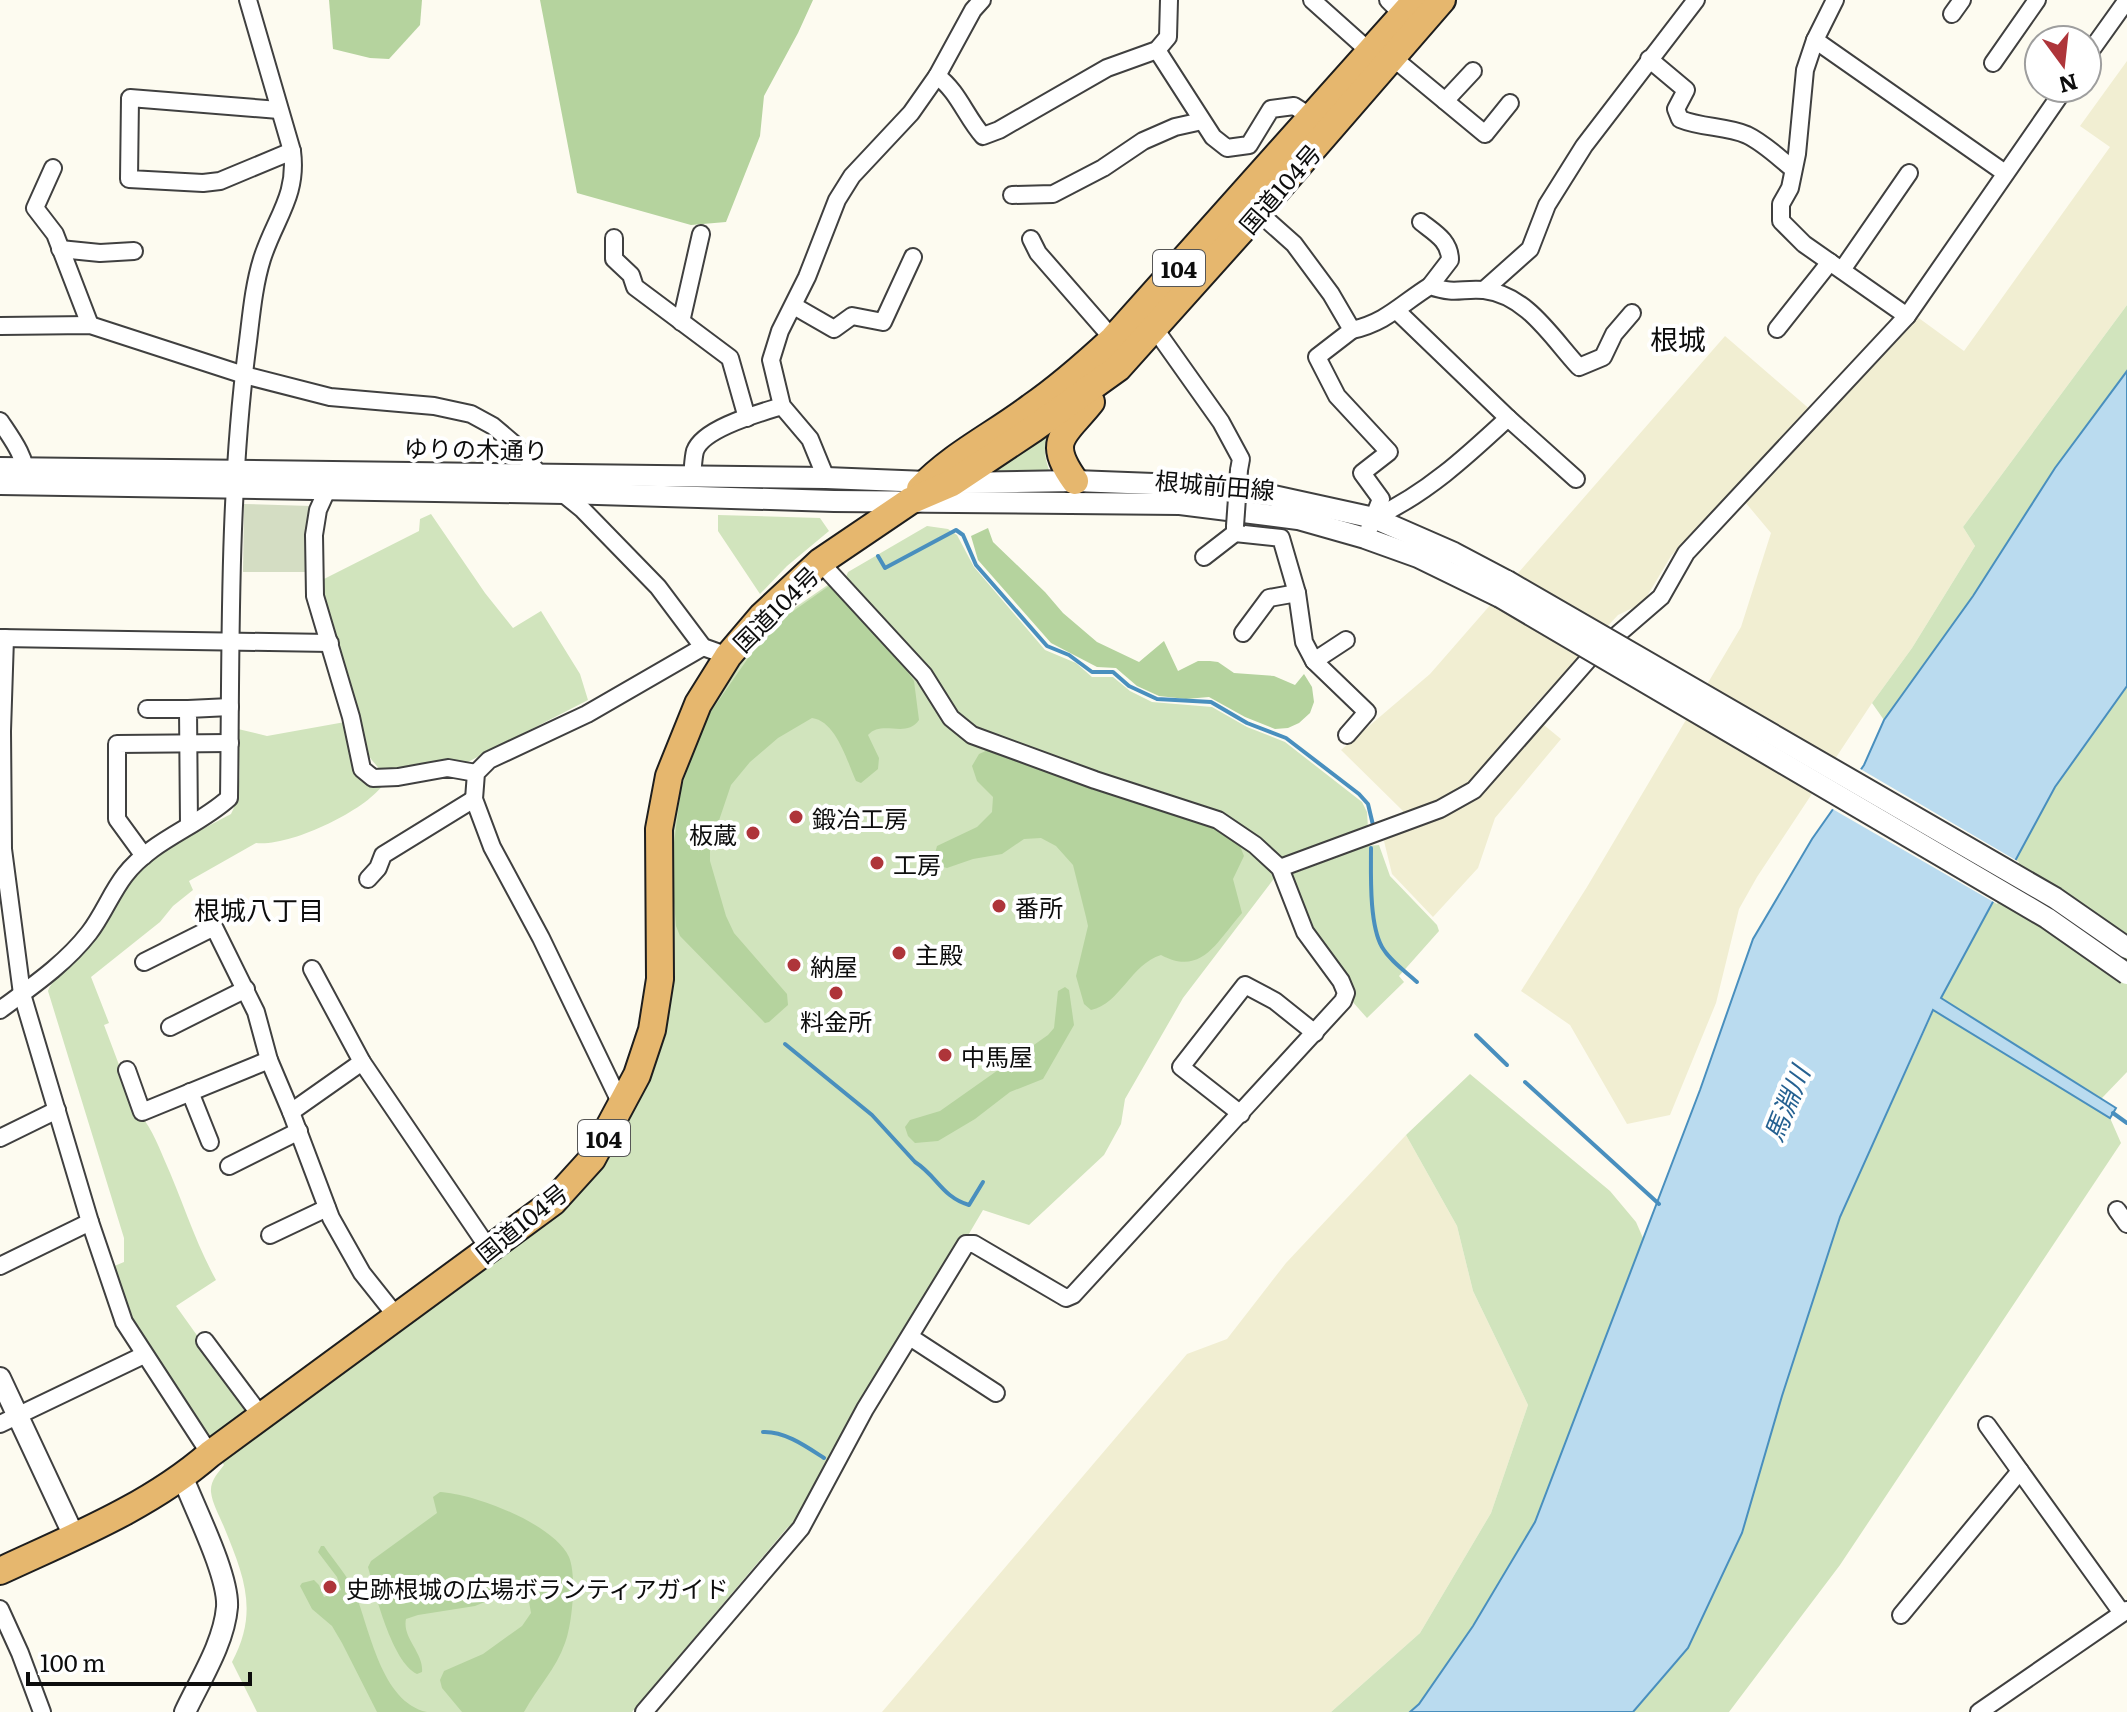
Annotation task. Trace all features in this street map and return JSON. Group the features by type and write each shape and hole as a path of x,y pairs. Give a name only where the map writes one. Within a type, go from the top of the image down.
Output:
{"highway":[{"name":"国道104号","path":"930,488 950,461 1031,408 1113,339 1321,124 1381,54 1442,0"},
{"name":"国道104号","path":"1381,54 1402,5"},
{"name":"国道104号","path":"0,1571 132,1509 183,1478 210,1454 553,1202 592,1159 637,1075 652,1030 658,992 659,829 669,776 715,652 762,616 820,562 930,488 1033,429 1118,368 1258,212 1321,124"},
{"path":"1075,481 1061,461 1060,439 1118,368"}],"street":[{"path":"0,1010 72,953 98,920 124,875 144,856 229,798 235,479 244,375 256,280 273,225 289,200 294,179 292,151 248,0"},
{"path":"826,478 810,439 782,406 771,360 780,331 794,306 837,200 852,176 911,113 982,0"},
{"path":"937,76 949,84 970,123 983,136 999,130 1107,68 1157,50 1168,37 1169,0"},
{"path":"1312,0 1485,134 1510,103"},
{"path":"1484,290 1530,249 1555,193 1584,146 1696,0"},
{"path":"1835,0 1815,40 1805,70 1800,134 1790,188 1781,204 1781,221 1790,233 1907,316"},
{"path":"1993,63 2037,0"},
{"path":"2103,32 2123,1"},
{"path":"1815,40 2005,173"},
{"path":"1157,50 1213,137 1227,148 1249,145 1271,109 1294,106 1321,124"},
{"path":"1649,59 1686,90 1676,109 1680,119 1696,126 1726,129 1748,136 1793,169"},
{"path":"1445,101 1473,71"},
{"path":"279,110 130,98 129,179 220,181 292,151"},
{"path":"1280,868 1440,809 1474,790 1588,660 1661,597 1686,553 1907,316 2054,104"},
{"path":"1012,195 1053,194 1103,168 1143,141 1175,127 1202,121"},
{"path":"53,168 35,208 55,234 90,325"},
{"path":"1777,329 1836,266 1909,173"},
{"path":"1258,212 1294,244 1331,294 1352,330"},
{"path":"1365,538 1381,499 1362,473 1389,452 1337,396 1317,357 1352,330 1398,312 1430,286 1450,260 1450,250 1421,222"},
{"path":"681,322 701,234"},
{"path":"614,238 614,259 631,275 635,287 730,358 747,418"},
{"path":"1031,239 1038,253 1113,339"},
{"path":"60,249 100,253 134,251"},
{"path":"794,306 834,329 852,316 883,322 913,257"},
{"path":"1430,286 1449,293 1484,290 1521,304 1579,367 1603,357 1614,334 1632,313"},
{"path":"1398,312 1576,479"},
{"path":"0,326 90,325 244,375 330,397 434,406 471,414 503,435 540,475 564,493 658,587 715,652 489,760 476,773 474,799 492,847 541,938 622,1106"},
{"path":"1155,329 1221,422 1241,459 1235,530 1204,557"},
{"path":"692,476 695,449 708,435 782,406"},
{"path":"1374,518 1401,506 1448,473 1508,418"},
{"path":"0,421 18,448 26,476"},
{"name":"ゆりの木通り","path":"0,468 26,476 235,479 540,475 826,478 930,488"},
{"name":"ゆりの木通り","path":"0,484 26,476"},
{"name":"ゆりの木通り","path":"235,479 327,490 564,493 930,488"},
{"name":"根城前田線","path":"930,488 1075,481 1180,485 1269,495 1374,518 1454,553 1504,589"},
{"name":"根城前田線","path":"930,488 1180,504 1298,519 1365,538 1504,589"},
{"path":"327,490 318,510 313,565 315,596 351,717 362,769 373,778 448,768 476,773"},
{"path":"1235,530 1281,538 1297,593 1304,642 1314,661 1367,712 1347,735"},
{"path":"644,1712 801,1528 857,1422 966,1244 974,1244 1066,1298 1073,1295 1315,1033 1343,1001 1346,993 1341,981 1305,932 1280,868 1255,845 1218,820 972,735 951,718 924,675 820,562"},
{"path":"1504,589 2055,898 2127,948"},
{"path":"1504,589 2047,918 2127,974"},
{"path":"1243,633 1269,598 1297,593"},
{"path":"210,1454 124,1322 90,1222 22,994 2,850 2,638 330,643"},
{"path":"1314,661 1346,640"},
{"path":"147,709 230,707"},
{"path":"188,709 189,825"},
{"path":"144,856 117,819 117,744 230,743"},
{"path":"368,879 378,868 383,855 474,799"},
{"path":"144,962 214,927 256,1012 269,1060 327,1208 362,1273 397,1317"},
{"path":"312,969 362,1062 489,1249"},
{"path":"1241,1114 1181,1067 1245,985 1275,1001 1315,1033"},
{"path":"170,1027 246,989"},
{"path":"127,1070 142,1112 269,1060"},
{"path":"291,1112 362,1062"},
{"path":"190,1092 210,1142"},
{"path":"0,1138 57,1110"},
{"path":"229,1166 299,1131"},
{"path":"270,1235 327,1208"},
{"path":"0,1266 90,1222"},
{"path":"910,1337 996,1393"},
{"path":"205,1341 261,1416"},
{"path":"9,1420 144,1355"},
{"path":"0,1378 9,1420 74,1536"},
{"path":"1979,1712 2125,1611 1987,1425"},
{"path":"1901,1615 2020,1471"},
{"path":"183,1478 220,1573 227,1605 222,1631 185,1712"},
{"path":"0,1609 42,1712"}],"shaded area":[{"path":"2127,61 2127,305 1963,527 1975,546 1912,648 1757,877 1739,909 1716,1003 1670,1115 1627,1124 1570,1025 1521,991 1587,887 1741,627 1771,533 1735,490 1671,556 1643,603 1618,615 1528,712 1561,739 1495,818 1478,868 1433,917 1392,874 1384,841 1403,811 1341,750 1430,674 1725,336 1820,418 1916,316 1964,351 2110,147 2080,126 2096,104 2103,104 2103,94"},
{"path":"1406,1135 1457,1226 1473,1291 1528,1405 1491,1513 1420,1633 1331,1712 882,1712 1187,1354 1227,1339 1286,1263"}],"green space":[{"path":"329,0 422,0 420,25 389,59 333,49"},
{"path":"540,0 813,0 764,96 760,136 726,222 691,225 577,193"},
{"path":"2127,305 2127,371 2055,468 1973,596 1884,720 1872,703 1912,648 1975,546 1963,527"},
{"path":"1050,430 1052,433 1045,451 1049,470 994,471 994,466"},
{"path":"244,504 311,506 309,572 243,572"},
{"path":"431,514 513,628 541,611 580,674 588,700 464,764 382,772 365,752 323,596 322,580 419,531 420,519"},
{"path":"718,515 820,518 829,531 787,566 760,594 718,531"},
{"path":"927,526 948,529 957,535 974,567 1045,650 1076,663 1092,677 1113,677 1130,691 1152,702 1212,707 1247,727 1285,742 1362,802 1367,812 1368,828 1288,859 1280,857 1232,823 988,737 959,719 847,583 846,577 848,572"},
{"path":"988,528 993,542 1063,613 1097,642 1139,662 1164,641 1178,671 1198,661 1210,661 1218,662 1234,673 1274,676 1295,685 1304,674 1312,687 1314,702 1310,713 1299,723 1275,729 1209,697 1186,699 1159,696 1137,686 1116,668 1097,667 1051,643 978,560 971,536"},
{"path":"832,582 920,677 953,724 1217,824 1267,863 1276,876 1183,998 1125,1099 1121,1124 1104,1155 1029,1225 983,1210 802,1517 787,1528 632,1712 257,1712 232,1662 245,1627 247,1610 242,1578 212,1496 213,1481 224,1465 220,1458 549,1219 665,1009 674,960 667,865 676,789 706,711 757,639 777,620"},
{"path":"833,586 914,681 919,720 908,728 880,729 868,735 879,758 878,769 861,783 856,781 828,726 812,718 778,738 750,762 731,785 710,847 710,861 734,933 787,994 788,1005 765,1023 680,936 676,926 671,865 681,790 695,745 710,713 753,651 779,621"},
{"path":"2127,686 2127,1072 2101,1099 1941,998 2055,787"},
{"path":"345,722 356,769 383,785 359,806 324,826 287,839 256,843 189,881 193,890 173,906 160,922 91,977 109,1023 104,1025 136,1110 155,1139 216,1280 176,1306 249,1408 212,1436 206,1435 131,1321 112,1267 124,1262 124,1238 48,991 56,978 102,931 138,873 176,844 231,814 239,784 238,729 267,736"},
{"path":"988,750 1101,791 1210,825 1240,846 1244,856 1233,879 1242,913 1208,953 1187,962 1161,955 1141,967 1110,1000 1091,1010 1084,1004 1076,976 1088,926 1073,865 1056,846 1041,838 1024,839 1002,854 947,868 936,865 934,857 937,846 977,827 992,812 993,797 977,781 972,766 979,754"},
{"path":"1379,845 1390,876 1437,925 1439,931 1399,976 1404,982 1367,1018 1351,1000 1353,996 1346,980 1307,928 1288,880 1292,874 1366,846"},
{"path":"1065,987 1069,990 1074,1025 1043,1079 1010,1092 975,1119 938,1141 915,1143 908,1136 905,1127 910,1120 940,1111 1048,1035 1054,1028 1058,991"},
{"path":"1934,1010 2110,1118 2121,1143 1840,1565 1729,1712 1633,1712 1688,1648 1742,1533 1840,1217"},
{"path":"1470,1074 1610,1191 1636,1222 1643,1238 1535,1522 1473,1626 1419,1704 1410,1712 1331,1712 1420,1633 1491,1513 1528,1405 1473,1291 1457,1226 1406,1135"},
{"path":"440,1492 473,1498 531,1522 561,1545 569,1557 573,1588 568,1635 557,1661 524,1712 462,1712 442,1688 440,1680 444,1671 483,1654 522,1626 531,1613 528,1596 520,1592 507,1593 475,1606 406,1619 407,1633 422,1665 422,1672 417,1674 408,1667 392,1642 368,1567 371,1561 437,1513 433,1497"},
{"path":"321,1546 352,1587 388,1679 398,1694 411,1705 427,1712 377,1712 332,1626 312,1609 300,1586 314,1580 324,1597 341,1590 337,1577 318,1552"}],"water":[{"name":"馬淵川","path":"2127,371 2127,686 2055,787 1941,998 2116,1108 2110,1118 1933,1010 1840,1217 1742,1533 1688,1648 1633,1712 1410,1712 1419,1704 1473,1626 1535,1522 1700,1090 1753,939 1812,839 1864,765 1884,720 1973,596 2055,468"}],"pier":[{"path":"1857,767 2019,862 1997,904 1829,807"}],"waterway":[{"path":"878,556 885,568 956,530 963,535 976,565 1047,646 1069,655 1092,672 1113,672 1129,686 1157,699 1211,702 1247,723 1286,738 1359,794 1368,804 1373,825"},
{"path":"1371,848 1372,899 1378,937 1389,957 1417,982"},
{"path":"1476,1035 1507,1065"},
{"path":"785,1044 872,1115 952,1197 969,1205 983,1182"},
{"path":"1525,1082 1659,1204"},
{"path":"2113,1113 2127,1123"},
{"path":"763,1432 787,1437 824,1458"}],"place":[{"name":"鍛冶工房","path":"796,817"},
{"name":"板蔵","path":"753,833"},
{"name":"工房","path":"877,863"},
{"name":"番所","path":"999,906"},
{"name":"主殿","path":"899,953"},
{"name":"納屋","path":"794,965"},
{"name":"料金所","path":"836,993"},
{"name":"中馬屋","path":"945,1055"},
{"name":"史跡根城の広場ボランティアガイド","path":"330,1587"}],"district":[{"name":"根城","path":"1678,338"},
{"name":"根城八丁目","path":"259,908"}]}
